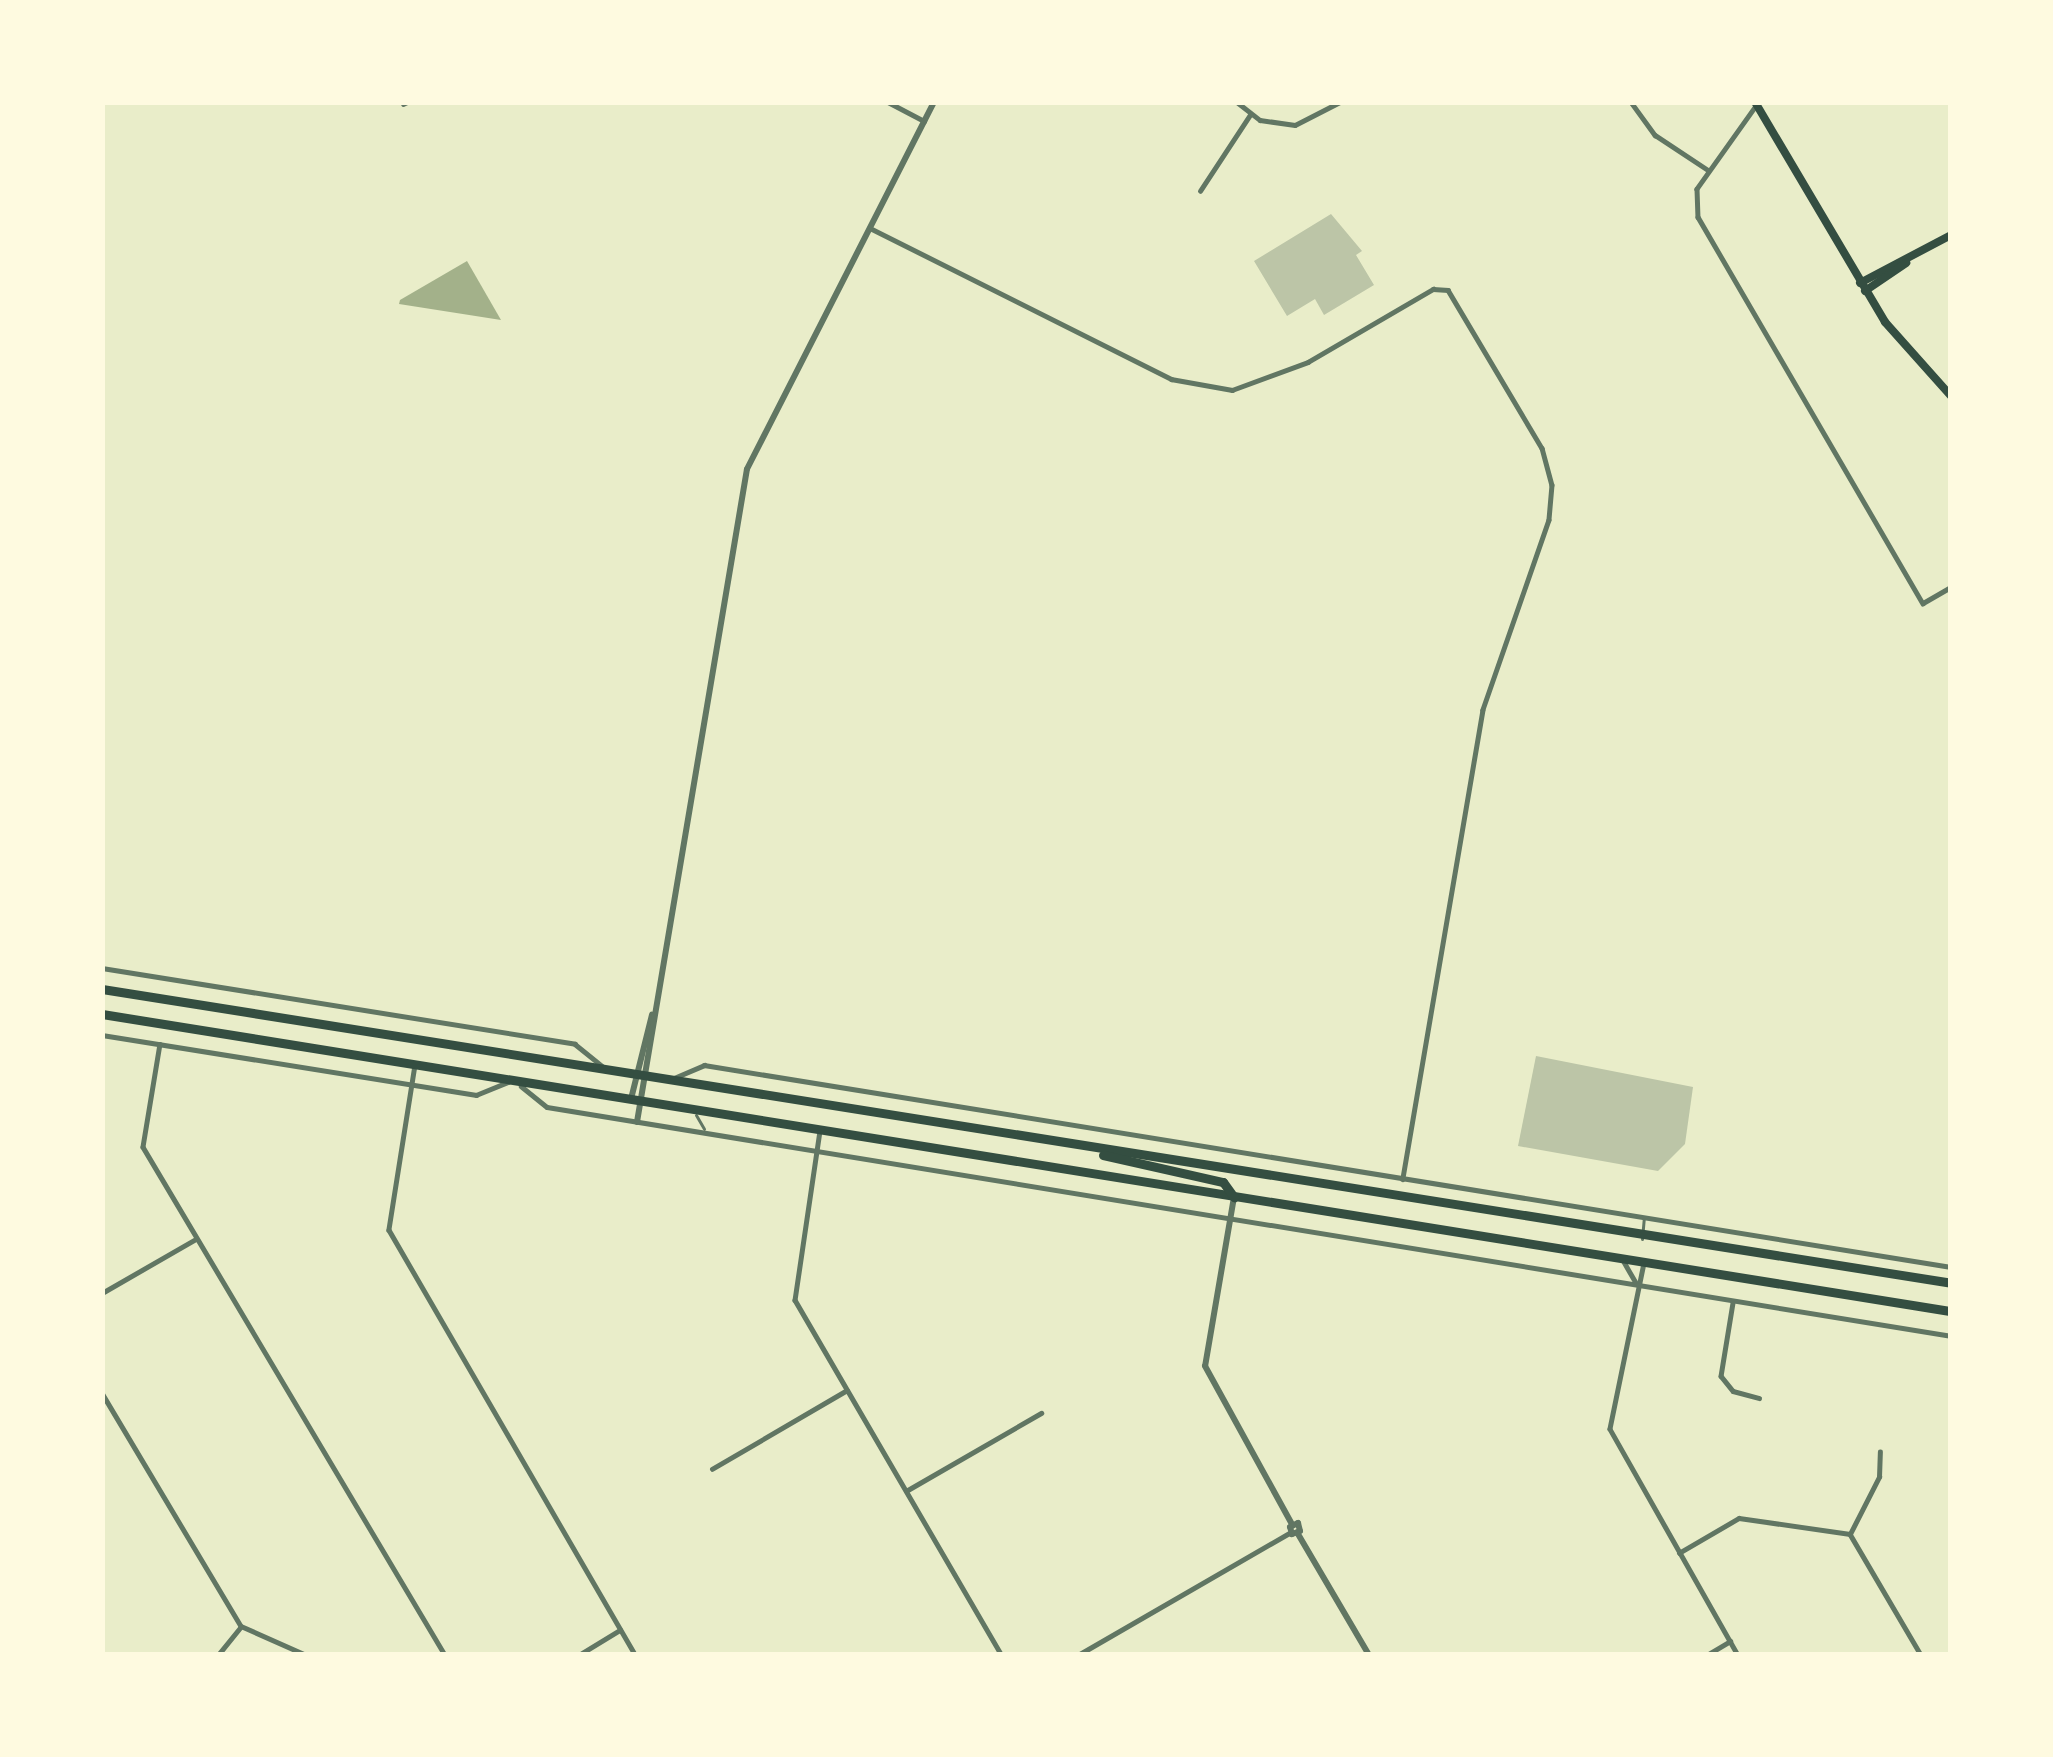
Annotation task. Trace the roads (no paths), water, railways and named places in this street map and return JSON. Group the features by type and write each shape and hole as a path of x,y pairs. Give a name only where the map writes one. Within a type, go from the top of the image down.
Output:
{"highway":[{"path":"102,989 1642,1239 1951,1283"},
{"path":"102,1014 1951,1311"},
{"path":"416,1065 420,1042"},
{"path":"448,1069 452,1046"},
{"path":"1087,1149 1137,1167 1223,1181 1234,1197"},
{"path":"1642,1239 1643,1263"}],"main road":[{"path":"1756,104 1895,338 1951,396"},
{"path":"1863,287 1951,235"}],"street":[{"path":"888,102 925,121"},
{"path":"637,1121 648,1080 656,1001 747,470 934,102"},
{"path":"1238,102 1250,115 1295,125 1340,102"},
{"path":"1631,102 1654,135 1708,170"},
{"path":"1756,104 1694,194 1698,217 1923,603 1951,587"},
{"path":"1201,191 1250,115"},
{"path":"871,228 1171,380 1232,390 1308,362 1433,289 1448,290 1542,448 1552,484 1549,520 1483,710 1403,1179"},
{"path":"102,968 574,1044 607,1072"},
{"path":"631,1099 656,1001"},
{"path":"102,1035 476,1095 515,1080 547,1107 1951,1336"},
{"path":"160,1044 143,1147 445,1655"},
{"path":"416,1065 389,1230 635,1655"},
{"path":"670,1082 704,1065 1951,1267"},
{"path":"820,1130 794,1296 1002,1655"},
{"path":"1210,1193 1227,1216"},
{"path":"1234,1197 1204,1366 1369,1655"},
{"path":"102,1293 197,1238"},
{"path":"1622,1260 1636,1282"},
{"path":"1643,1263 1610,1430 1738,1655"},
{"path":"1733,1304 1721,1376 1733,1391 1759,1398"},
{"path":"712,1469 847,1390"},
{"path":"102,1393 241,1626 306,1655"},
{"path":"906,1491 1041,1413"},
{"path":"1850,1534 1879,1477 1880,1452"},
{"path":"1679,1553 1739,1518 1850,1534"},
{"path":"1078,1655 1294,1530"},
{"path":"1850,1534 1922,1655"},
{"path":"218,1655 241,1626"},
{"path":"579,1655 620,1630"},
{"path":"1707,1655 1730,1641"}],"lane":[{"path":"930,1124 934,1102"},
{"path":"692,1108 704,1129"},
{"path":"1642,1239 1644,1218"}]}
